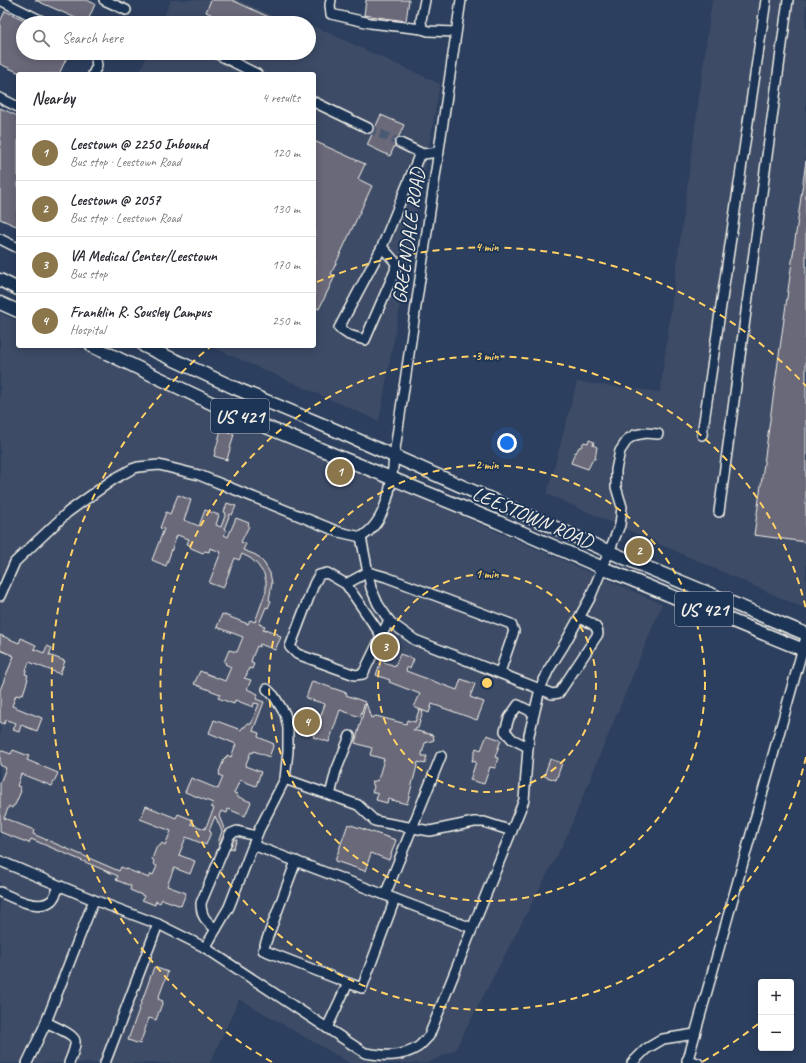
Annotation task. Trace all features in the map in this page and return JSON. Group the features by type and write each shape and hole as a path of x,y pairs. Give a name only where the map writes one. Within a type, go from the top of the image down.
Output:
{"main road":[{"path":"0,280 16,287"},
{"path":"0,303 16,310"},
{"name":"LEESTOWN ROAD","path":"96,348 232,413 496,521 603,568 804,650"},
{"name":"LEESTOWN ROAD","path":"148,348 235,388 394,456 610,552 806,635"}],"street":[{"path":"104,0 126,10"},
{"path":"331,0 331,14 370,23 428,31 456,32"},
{"path":"422,29 421,20 425,0"},
{"name":"GREENDALE ROAD","path":"361,538 370,532 377,523 386,500 392,478 461,0"},
{"path":"702,435 766,0"},
{"path":"719,512 788,0"},
{"path":"1,4 29,16"},
{"path":"94,72 96,66 96,60"},
{"path":"229,60 253,72"},
{"path":"0,98 16,106"},
{"path":"316,103 368,128"},
{"path":"400,143 423,154"},
{"path":"382,247 396,263 395,271 365,340 349,335 339,328 382,247 418,158 423,154 439,152"},
{"path":"0,239 16,247"},
{"path":"0,861 94,900 158,924 205,948 327,1028 365,1052 380,1059 396,1056 418,1047 429,1036 524,800 529,735 540,689 549,669 590,598 620,525 622,507 616,487 616,470 620,452 628,439 635,435 646,433 658,434"},
{"path":"0,596 15,562 68,512 114,479 132,469 159,465 199,475 339,532 361,538 371,588 378,604 389,620 415,640 500,672 552,694 559,693 596,637 598,630 596,626 579,618"},
{"path":"346,584 368,572 386,577 511,624 514,631 500,672"},
{"path":"382,635 346,584 327,573 319,575 314,584 290,647 297,654 356,675 363,674 382,635 389,620"},
{"path":"698,1063 687,1062 804,650 806,635"},
{"path":"205,948 229,907 255,841 285,779 288,751 288,728 285,714 274,696 267,689"},
{"path":"528,747 512,739 505,731 509,718 518,705 534,713"},
{"path":"330,795 336,771 350,736"},
{"path":"385,895 441,756"},
{"path":"285,779 358,805 375,821 430,831 474,822 484,822 512,831"},
{"path":"216,929 204,917 201,911 201,903 230,834 237,831 296,861 472,928"},
{"path":"296,861 263,950 348,983 362,988 395,899"},
{"path":"0,892 27,904 41,905 52,900 60,886"},
{"path":"27,1063 46,1022 94,900"},
{"path":"105,1063 158,924"},
{"path":"327,1028 348,983"},
{"path":"46,1022 73,1036 75,1046 68,1063"},
{"path":"632,1063 646,1049 663,1039 695,1034"}],"shaded area":[{"path":"171,0 238,0 273,16 164,16"},
{"path":"712,0 806,0 806,609 547,494 577,382 660,392"},
{"path":"316,27 440,84 379,421 215,348 316,348 316,72 140,72 145,60 316,60"},
{"path":"0,313 16,320 16,348 79,348 662,604 565,840 455,1050 427,1063 350,1063 239,999 210,1063 0,1063"}],"building":[{"path":"35,0 87,0 95,4 90,16 71,16"},
{"path":"211,0 232,0 267,16 215,16 206,12"},
{"path":"366,0 409,0 406,21 364,15"},
{"path":"5,11 16,16 16,60 66,60 60,72 18,72 0,64 0,22"},
{"path":"0,108 16,115 16,226 0,219"},
{"path":"381,115 404,125 390,156 367,145"},
{"path":"316,142 365,164 358,179 372,186 331,274 335,276 319,309 316,308"},
{"path":"806,161 806,542 754,535"},
{"path":"221,430 234,434 227,460 214,456"},
{"path":"589,440 594,442 593,445 597,447 595,459 593,459 588,469 571,463 575,452 576,453 584,442 588,443"},
{"path":"178,495 191,500 184,520 199,526 205,510 219,515 216,525 221,527 226,513 224,512 227,503 236,506 232,515 230,514 224,529 227,530 224,535 228,537 236,518 249,523 241,542 246,544 243,550 256,555 264,563 270,573 272,583 269,600 271,601 268,608 266,607 259,624 265,626 263,630 265,631 265,629 278,634 278,636 281,637 275,650 260,644 259,647 257,646 252,658 251,663 254,664 252,669 249,668 246,674 247,675 244,678 251,680 247,689 258,694 256,699 264,702 253,731 259,733 258,737 274,744 269,757 254,751 253,753 251,752 245,766 261,772 256,786 240,780 234,793 237,794 236,796 251,802 245,816 228,809 227,813 221,811 219,816 225,831 224,834 237,840 233,849 218,843 222,831 215,816 209,831 211,832 206,845 186,837 179,855 195,861 190,874 174,868 167,886 186,893 181,906 162,899 160,903 156,901 155,905 142,900 144,896 130,890 131,886 116,880 118,876 31,839 29,843 0,832 0,783 6,768 0,765 0,750 11,754 13,750 29,756 27,760 58,773 52,786 21,774 17,786 21,787 21,791 15,805 12,808 9,806 4,818 34,830 33,834 119,871 121,867 149,878 151,874 153,875 157,866 153,864 154,861 152,859 157,846 160,846 162,843 165,845 171,831 140,819 146,806 176,818 178,814 193,820 191,824 205,829 214,808 211,807 213,803 185,792 191,778 218,789 223,777 219,775 219,772 225,757 226,758 227,755 231,757 236,744 209,733 214,720 241,730 247,723 251,724 259,704 254,703 253,707 235,700 234,704 218,698 220,694 194,684 200,671 225,681 231,667 224,662 229,650 237,652 243,637 217,627 222,614 248,624 250,620 255,622 266,591 266,581 264,574 257,564 242,554 239,560 235,558 223,588 209,583 221,552 210,548 209,552 205,551 203,553 191,548 190,545 187,544 189,539 177,535 166,566 152,560 164,529 160,528 166,512 170,514"},
{"path":"0,635 19,643 21,638 36,645 34,649 44,653 47,646 52,648 49,655 65,661 60,674 29,662 25,674 28,675 28,679 23,694 21,693 20,696 16,695 12,706 42,718 37,731 21,725 19,732 13,730 16,723 6,720 4,724 0,722 0,690 14,656 0,650"},
{"path":"400,654 414,659 410,669 407,667 406,671 457,690 461,679 475,684 470,697 484,702 477,720 432,704 429,713 414,707 420,694 389,682 390,680 376,675 381,661 395,666"},
{"path":"312,681 347,693 346,695 365,702 360,717 340,710 329,742 313,737 325,704 306,698"},
{"path":"366,703 371,718 376,716 406,724 407,720 415,722 419,710 423,711 418,728 413,730 433,735 434,740 425,743 422,756 427,756 425,764 418,762 407,804 388,799 387,803 376,800 378,794 372,792 374,787 372,782 378,780 384,759 370,755 372,748 355,743"},
{"path":"487,735 501,740 495,757 498,758 495,768 490,767 484,784 470,780 476,762 472,761 476,748 481,750"},
{"path":"550,759 562,763 556,780 544,776"},
{"path":"348,824 396,840 389,860 371,853 365,871 335,861"},
{"path":"154,967 168,972 158,999 163,1001 156,1020 149,1018 140,1044 128,1040"}],"tunnel":[{"path":"368,128 400,143"}],"place":[{"name":"Leestown @ 2250 Inbound","path":"340,472"},
{"name":"Leestown @ 2057","path":"639,551"},
{"name":"VA Medical Center/Leestown","path":"385,647"},
{"name":"Franklin R. Sousley Campus","path":"307,722"}]}
